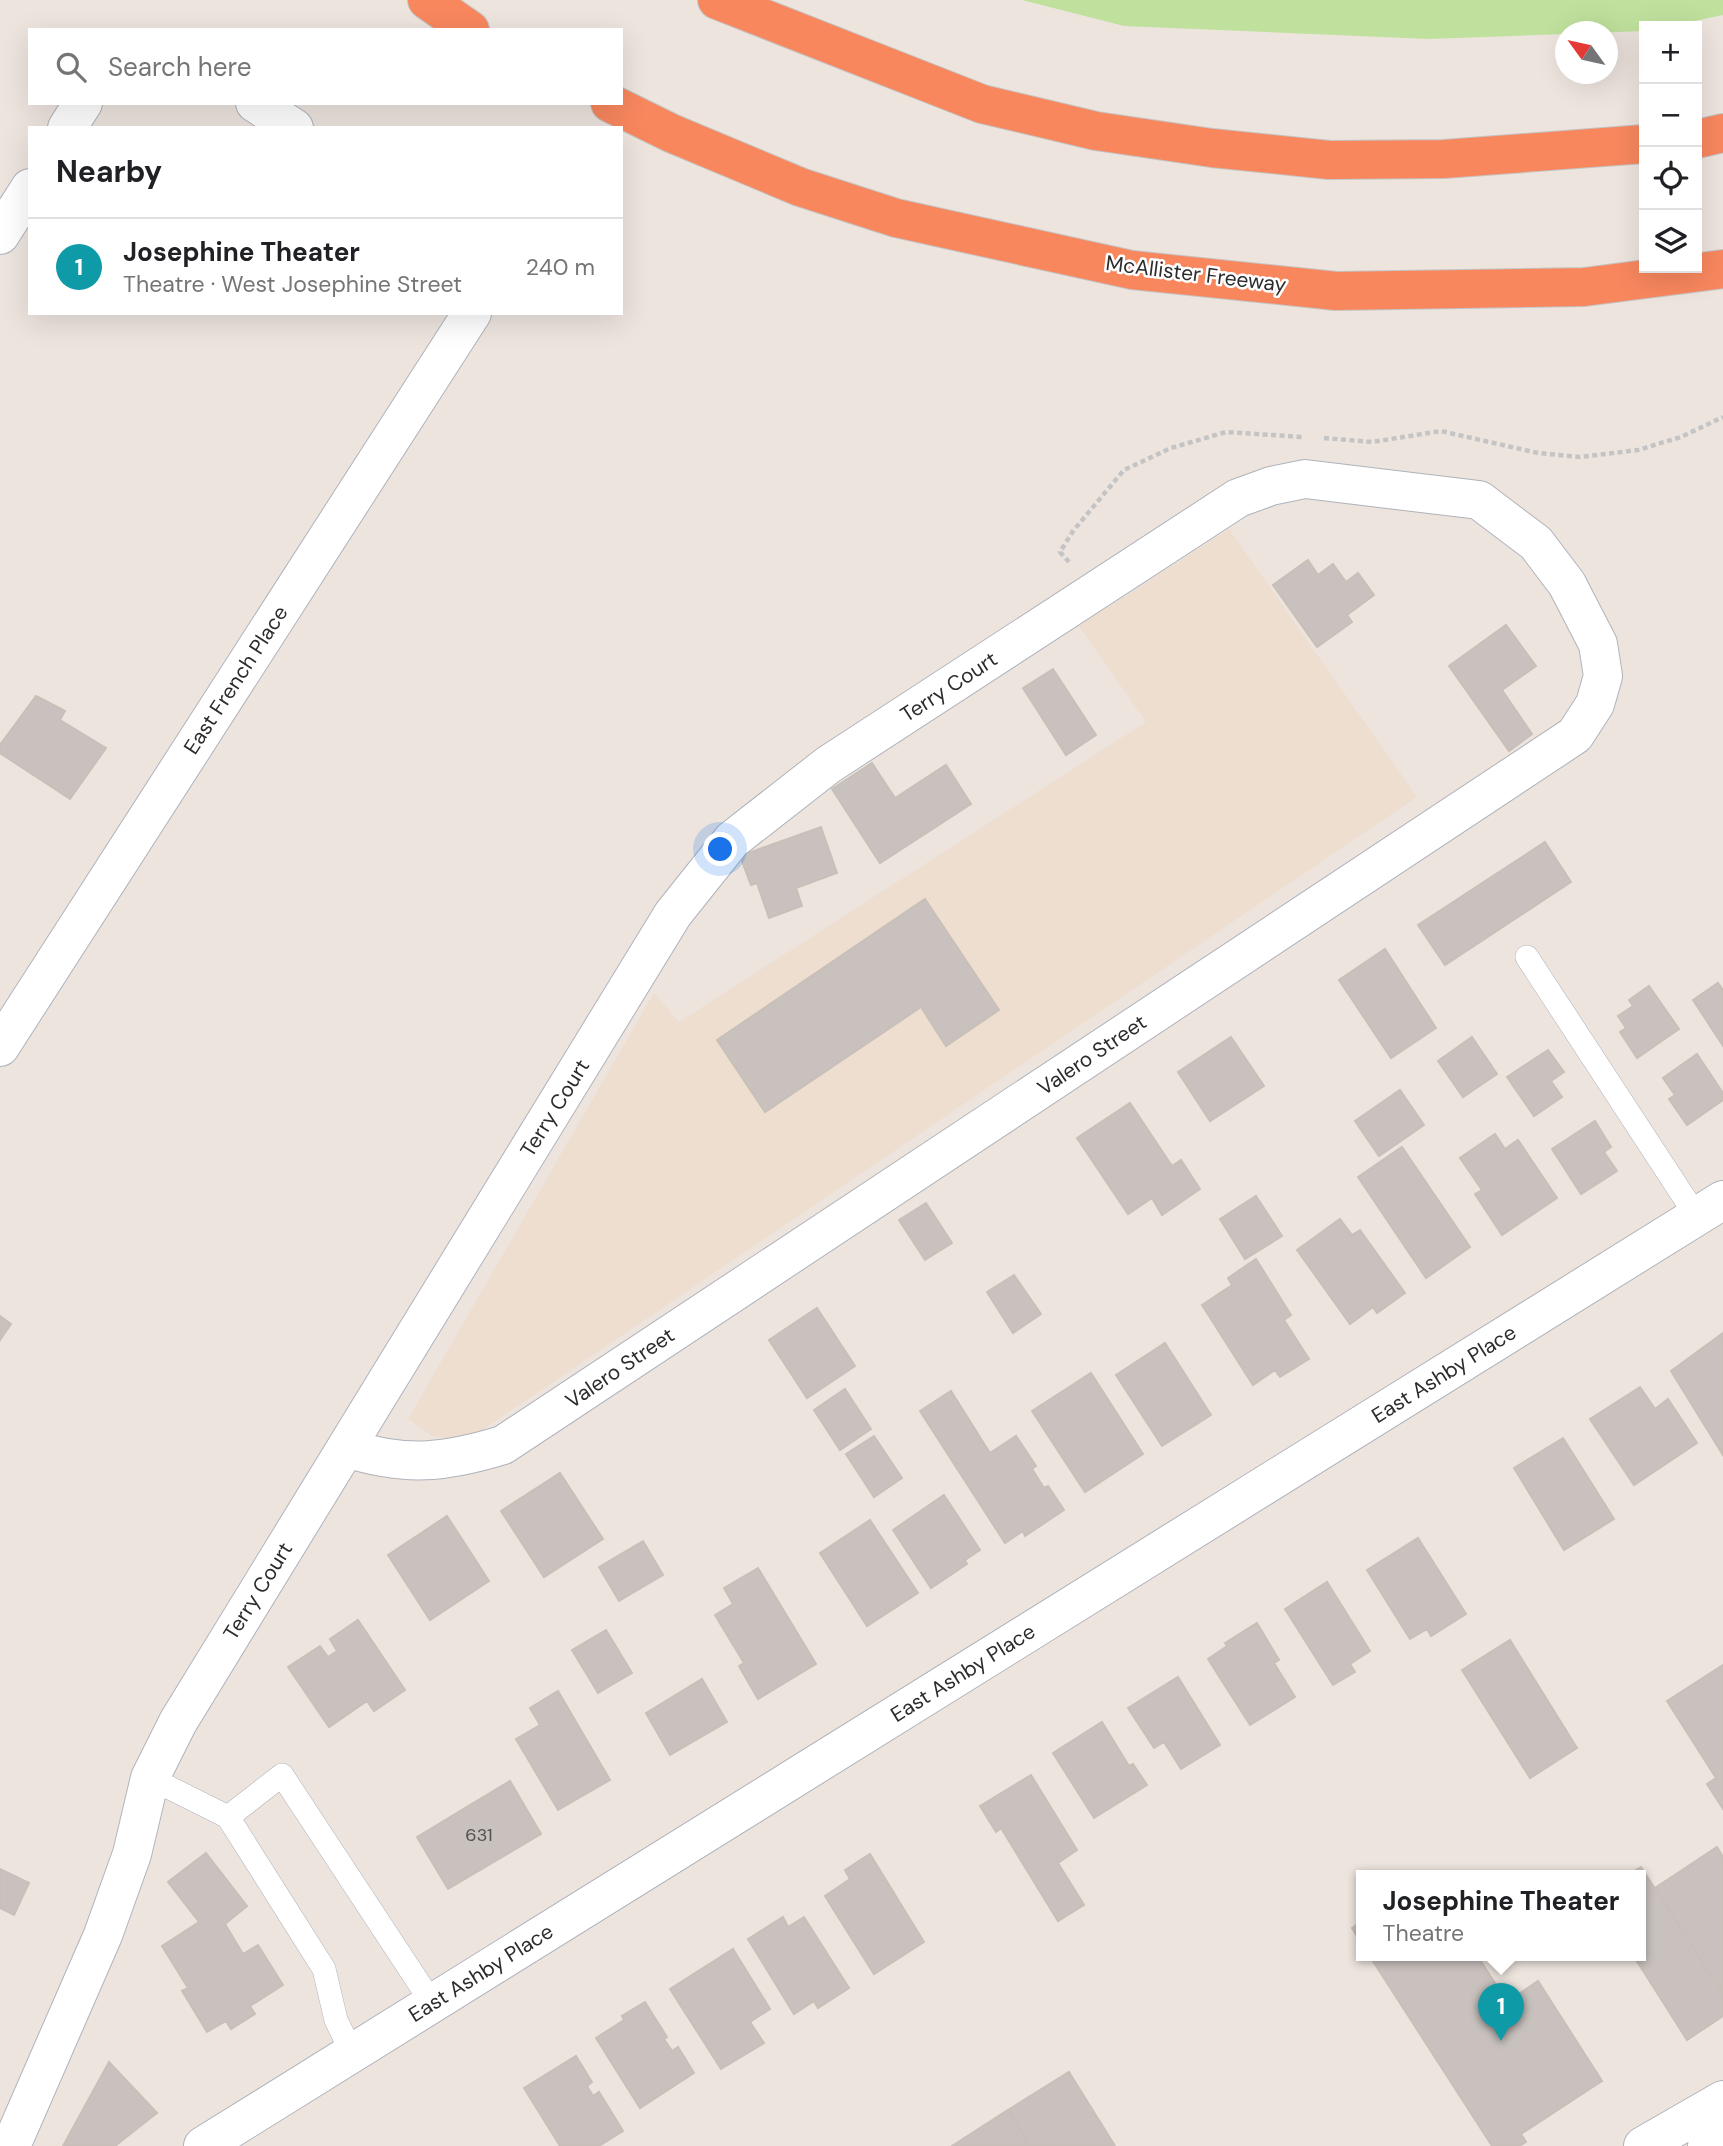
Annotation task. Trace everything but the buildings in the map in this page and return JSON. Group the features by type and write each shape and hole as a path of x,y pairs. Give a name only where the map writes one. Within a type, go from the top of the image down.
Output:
{"highway":[{"path":"426,0 467,28"},
{"path":"717,0 982,104 1096,131 1212,148 1329,160 1444,159 1639,144"},
{"name":"McAllister Freeway","path":"614,105 671,133 800,187 896,218 1132,270 1336,291 1584,287 1723,269"},
{"path":"1702,138 1723,133"}],"street":[{"path":"69,126 82,105"},
{"path":"258,105 291,126"},
{"path":"0,235 28,191"},
{"name":"East French Place","path":"0,1047 471,315"},
{"name":"Terry Court","path":"11,2146 103,1935 132,1854 150,1778 178,1722 673,914 704,873 762,814 828,765 1238,498 1271,486 1306,479 1479,499"},
{"name":"Valero Street","path":"346,1448 384,1460 453,1460 503,1446 1575,735 1595,704 1603,676 1598,644 1567,584 1536,543 1479,499"},
{"name":"East Ashby Place","path":"203,2146 1710,1209"},
{"path":"1643,2146 1723,2100"},
{"path":"1707,2146 1723,2131"}],"lane":[{"path":"1527,957 1710,1209"},
{"path":"228,1817 282,1775 432,2003"},
{"path":"150,1778 228,1817 324,1969 336,2020 352,2053"}],"shaded area":[{"path":"1229,529 1417,797 466,1441 432,1436 408,1419 654,993 679,1022 1146,722 1079,626"}],"green space":[{"path":"1022,0 1723,0 1723,15 1695,21 1639,21 1639,31 1618,32 1618,21 1555,21 1555,34 1429,39 1124,26"}],"place":[{"name":"Josephine Theater","path":"1501,2041"}]}
